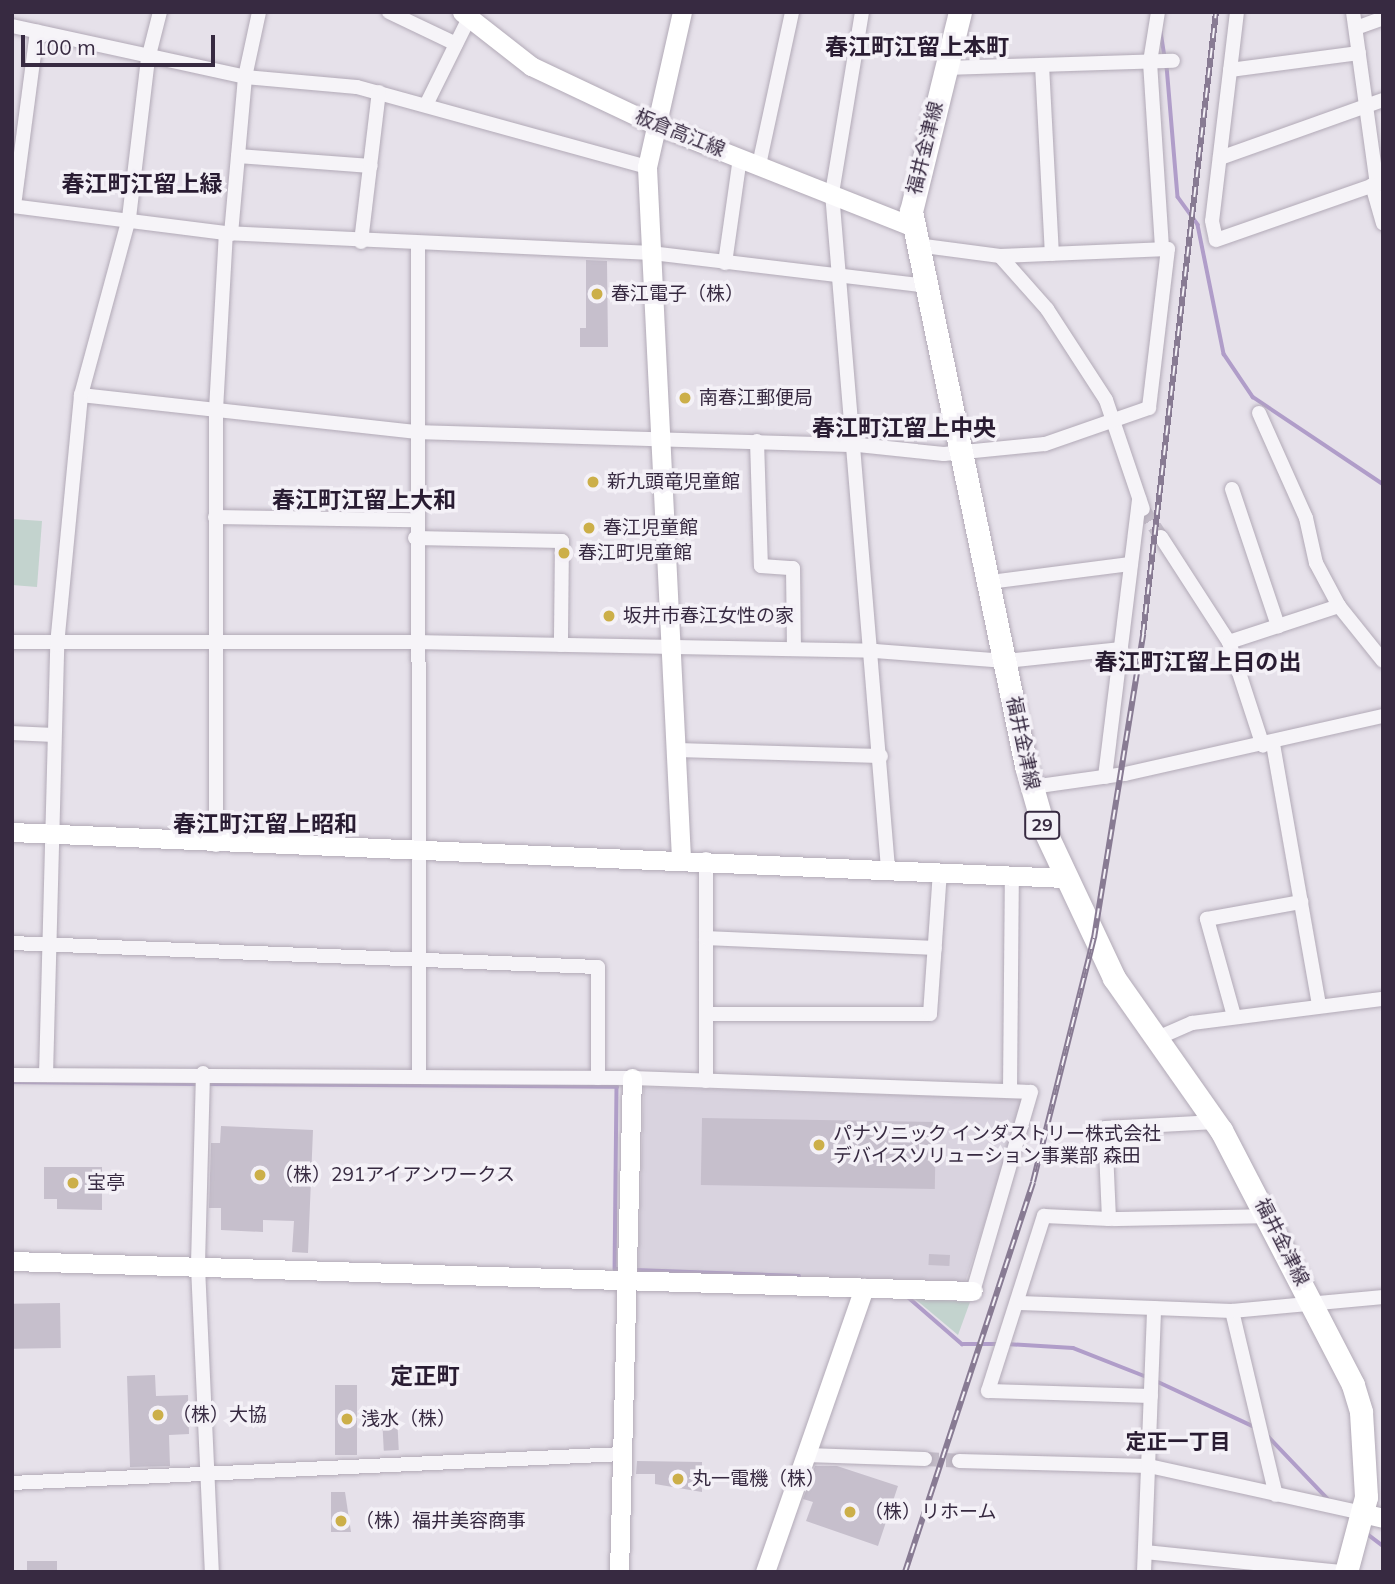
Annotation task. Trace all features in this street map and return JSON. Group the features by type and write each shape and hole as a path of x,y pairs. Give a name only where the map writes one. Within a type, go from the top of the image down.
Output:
{"main road":[{"name":"福井金津線","path":"960,12 912,194 915,236 990,582 1031,787 1066,878 1114,978 1153,1040 1216,1122 1314,1305 1362,1412 1373,1515 1344,1572"}],"street":[{"path":"46,1075 48,835 57,645 81,396 129,218 148,59 160,12"},
{"path":"216,845 216,410 228,234 245,77 259,12"},
{"path":"389,12 456,44"},
{"path":"681,858 648,167 682,12"},
{"path":"759,165 792,12"},
{"path":"862,12 832,193 858,445 875,650 888,869"},
{"path":"1158,12 1150,62 1162,249"},
{"path":"1237,12 1212,221 1216,240 1377,184"},
{"path":"1353,12 1383,223"},
{"path":"426,104 456,44 466,14"},
{"name":"板倉高江線","path":"466,14 531,66 656,125 832,193 915,236"},
{"path":"1356,28 1383,18"},
{"path":"12,26 148,59 245,77 379,92 648,167"},
{"path":"37,32 13,206 129,218 228,234 418,246 651,253 839,278 926,286"},
{"path":"1230,70 1359,53"},
{"path":"945,68 1173,61"},
{"path":"1042,65 1052,254"},
{"path":"361,242 379,92"},
{"path":"1220,158 1383,100"},
{"path":"238,156 371,166"},
{"path":"725,262 740,158"},
{"path":"81,396 415,432 757,441 961,453 1045,444 1115,423 1149,408 1168,249 1000,256 915,236"},
{"path":"418,246 414,642 421,851 419,1076"},
{"path":"1000,256 1047,309 1115,423 1141,504 1105,776"},
{"path":"1258,414 1279,448 1316,563 1339,606 1383,661"},
{"path":"757,441 761,566 793,568 794,649"},
{"path":"1232,489 1278,626"},
{"path":"215,517 415,520"},
{"path":"1161,537 1228,642 1268,745 1320,1004"},
{"path":"415,538 562,541 561,645"},
{"path":"990,582 1131,564"},
{"path":"1228,642 1339,606"},
{"path":"12,642 57,645 414,642 875,650 1006,661 1121,649"},
{"path":"1031,787 1268,745 1383,716"},
{"path":"12,733 53,735"},
{"path":"676,750 881,756"},
{"path":"12,832 216,845 681,858 1066,878"},
{"path":"706,859 706,1081"},
{"path":"706,1014 930,1014 940,871"},
{"path":"1010,1091 1012,875"},
{"path":"1234,1016 1207,919 1301,902"},
{"path":"706,938 934,948"},
{"path":"12,943 598,967 598,1078"},
{"path":"1153,1040 1192,1023 1320,1004 1383,999"},
{"path":"203,1073 198,1267 212,1572"},
{"path":"12,1075 203,1073 632,1078 1031,1091 973,1291 12,1261"},
{"path":"619,1572 632,1078"},
{"path":"1151,1396 988,1391 1020,1303 1044,1216 1108,1219 1105,1128 1216,1122"},
{"path":"1112,1219 1268,1216"},
{"path":"765,1572 864,1288"},
{"path":"1020,1303 1231,1311 1383,1297"},
{"path":"1144,1572 1154,1308"},
{"path":"1231,1311 1276,1494"},
{"path":"12,1483 622,1454"},
{"path":"806,1455 925,1459"},
{"path":"959,1461 1149,1466 1373,1515"},
{"path":"1145,1552 1344,1572"}],"shaded area":[{"path":"12,519 42,521 37,587 12,585"},
{"path":"644,1087 1018,1099 1024,1105 964,1285 638,1273"},
{"path":"914,1298 970,1302 958,1335"}],"building":[{"name":"春江電子（株）","path":"586,260 607,261 608,347 580,347 580,328 586,328"},
{"name":"パナソニック インダストリー株式会社 デバイスソリューション事業部 森田","path":"702,1118 936,1122 935,1189 701,1185"},
{"name":"（株）291アイアンワークス","path":"221,1126 313,1130 308,1253 292,1252 294,1221 263,1220 263,1232 221,1230 221,1208 209,1208 211,1143 220,1143"},
{"name":"宝亭","path":"44,1167 102,1167 102,1210 57,1209 57,1199 44,1199"},
{"path":"929,1254 950,1255 949,1266 928,1265"},
{"path":"60,1303 61,1348 14,1349 13,1304"},
{"name":"（株）大協","path":"155,1375 156,1396 188,1395 189,1434 169,1435 170,1466 130,1467 127,1376"},
{"name":"浅水（株）","path":"335,1385 357,1385 357,1455 335,1455"},
{"path":"397,1416 399,1450 384,1451 382,1417"},
{"name":"丸一電機（株）","path":"637,1461 702,1462 702,1492 655,1484 655,1474 636,1474"},
{"name":"（株）リホーム","path":"815,1466 837,1466 898,1486 878,1546 806,1521 813,1502 803,1499"},
{"name":"（株）福井美容商事","path":"331,1492 345,1492 351,1532 331,1532"},
{"path":"27,1561 57,1561 57,1572 27,1572"}],"waterway":[{"path":"1161,32 1165,58"},
{"path":"1167,66 1178,197 1198,225 1224,354 1253,397 1383,484"},
{"path":"12,1082 199,1084"},
{"path":"207,1084 617,1087 615,1269 620,1269"},
{"path":"635,1270 799,1276"},
{"path":"908,1297 962,1344 999,1344"},
{"path":"1006,1344 1073,1348 1147,1377"},
{"path":"1154,1380 1255,1427"},
{"path":"1267,1435 1329,1500"},
{"path":"1366,1533 1383,1546"}],"tunnel":[{"path":"1143,509 1161,537"},
{"path":"925,1459 959,1461"}],"railway":[{"path":"905,1572 1033,1182 1094,938 1143,634 1216,12"}],"place":[{"name":"春江電子（株）","path":"597,294"},
{"name":"南春江郵便局","path":"685,398"},
{"name":"新九頭竜児童館","path":"593,482"},
{"name":"春江児童館","path":"589,528"},
{"name":"春江町児童館","path":"564,553"},
{"name":"坂井市春江女性の家","path":"609,616"},
{"name":"パナソニック インダストリー株式会社 デバイスソリューション事業部 森田","path":"819,1145"},
{"name":"（株）291アイアンワークス","path":"260,1175"},
{"name":"宝亭","path":"73,1183"},
{"name":"（株）大協","path":"158,1415"},
{"name":"浅水（株）","path":"347,1419"},
{"name":"丸一電機（株）","path":"678,1479"},
{"name":"（株）リホーム","path":"850,1512"},
{"name":"（株）福井美容商事","path":"341,1521"}],"district":[{"name":"春江町江留上本町","path":"917,47"},
{"name":"春江町江留上緑","path":"142,184"},
{"name":"春江町江留上中央","path":"904,428"},
{"name":"春江町江留上大和","path":"364,500"},
{"name":"春江町江留上日の出","path":"1198,662"},
{"name":"春江町江留上昭和","path":"265,824"},
{"name":"定正町","path":"425,1376"},
{"name":"定正一丁目","path":"1178,1441"}]}
